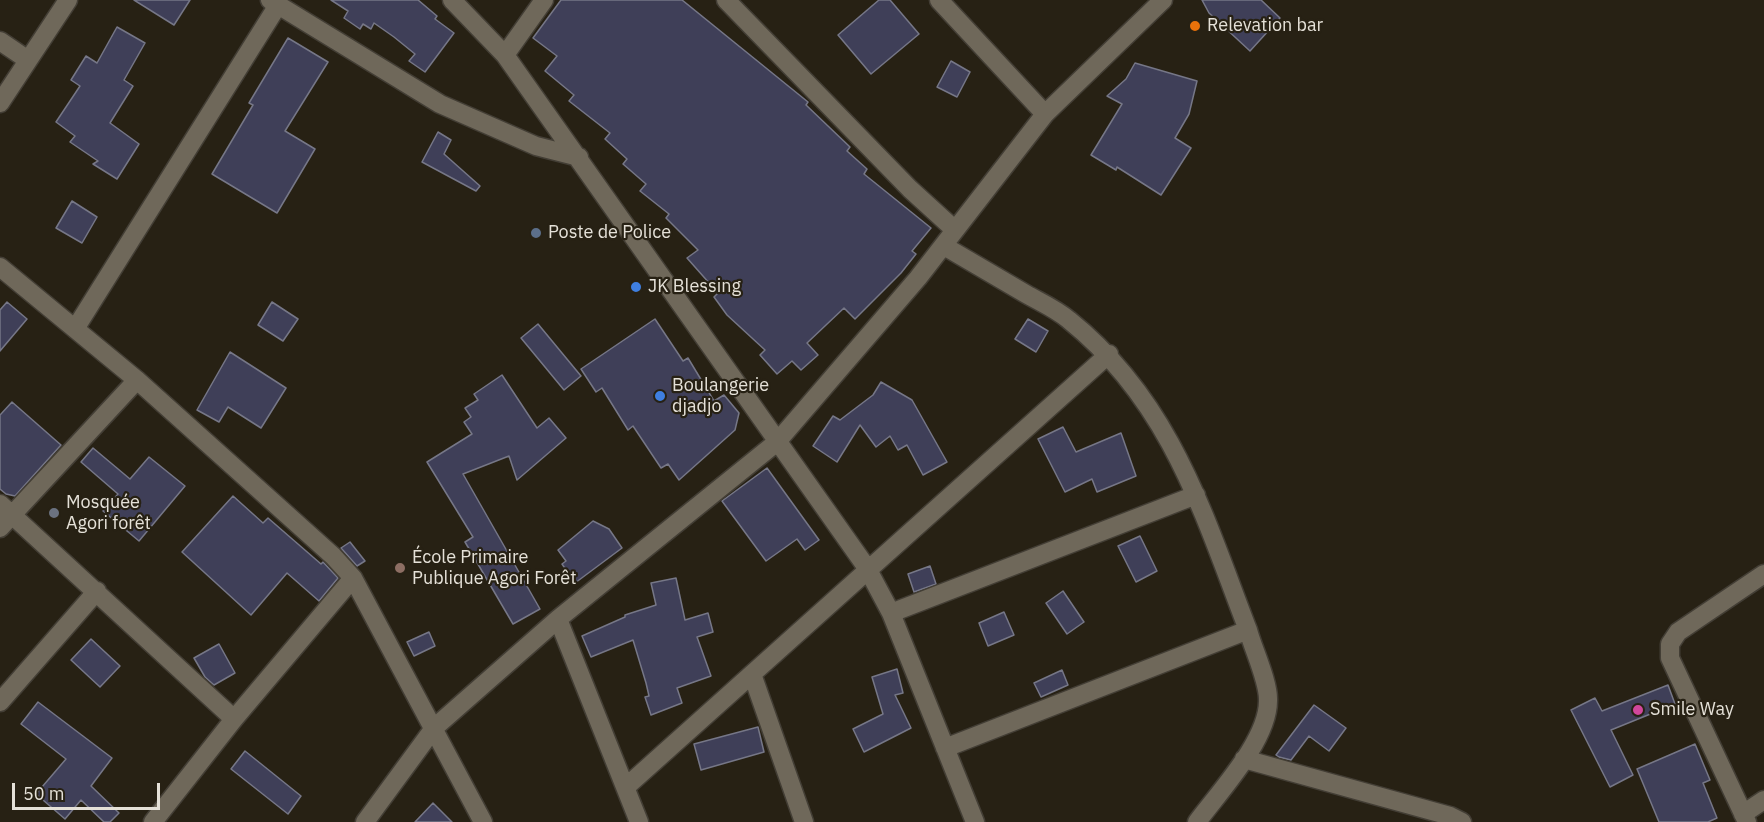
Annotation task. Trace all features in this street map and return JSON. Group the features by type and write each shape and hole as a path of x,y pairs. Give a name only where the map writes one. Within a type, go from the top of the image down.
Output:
{"street":[{"path":"0,103 68,0"},
{"path":"452,0 505,55 867,568 891,613 975,822"},
{"path":"505,55 544,0"},
{"path":"726,0 910,189 955,230"},
{"path":"939,0 1045,114"},
{"path":"365,822 434,728 558,619 777,442 944,246 1045,114 1163,0"},
{"path":"75,329 274,3 440,104 536,146 579,157"},
{"path":"0,41 28,60"},
{"path":"944,246 1067,318 1109,354 1139,391 1177,453 1196,495 1248,630 1269,698 1267,712 1244,759 1197,822"},
{"path":"0,267 137,380 333,556 353,578 483,822"},
{"path":"627,786 867,568 1109,354"},
{"path":"137,380 4,515 97,591 234,719"},
{"path":"891,613 1196,495"},
{"path":"1764,574 1678,632 1670,644 1671,658 1745,818 1764,800"},
{"path":"153,822 234,719 353,578"},
{"path":"0,702 97,591"},
{"path":"558,619 627,786 639,822"},
{"path":"945,748 1248,630"},
{"path":"752,674 804,822"},
{"path":"1244,759 1449,816 1462,822"}],"building":[{"path":"134,0 190,0 174,25"},
{"path":"331,0 418,0 437,16 435,19 454,33 425,72 409,61 415,54 394,37 374,23 371,29 363,24 360,29 344,18 348,11"},
{"path":"561,0 682,0 808,102 806,105 850,147 847,151 867,169 864,174 931,228 912,251 916,254 901,273 855,319 844,308 807,343 818,355 801,370 792,361 777,374 760,355 765,350 727,315 714,297 718,293 687,258 698,250 666,218 669,214 640,191 646,184 623,164 627,159 605,139 610,133 569,101 574,95 545,71 557,56 533,38"},
{"path":"879,0 890,0 919,34 871,74 838,35"},
{"path":"1202,0 1261,0 1280,18 1250,51 1209,13"},
{"path":"117,27 145,43 124,80 133,86 110,123 139,144 117,179 93,164 98,161 70,142 75,136 56,122 80,86 71,80 86,56 97,63"},
{"path":"288,38 328,62 285,131 315,149 277,213 212,174 253,105 249,103"},
{"path":"951,61 970,72 957,97 937,87"},
{"path":"1135,63 1197,81 1189,114 1175,138 1191,148 1161,195 1117,167 1116,170 1091,155 1122,104 1107,96 1126,79"},
{"path":"438,132 451,140 444,154 480,186 476,191 422,162"},
{"path":"72,201 97,217 82,243 56,228"},
{"path":"7,302 27,319 0,351 0,310"},
{"path":"272,302 298,319 283,341 258,325"},
{"path":"655,319 683,361 688,358 714,401 724,395 739,413 735,430 679,480 668,464 661,468 633,426 628,430 602,388 596,392 581,369"},
{"path":"1028,319 1048,331 1036,352 1015,339"},
{"path":"538,324 581,376 564,390 521,338"},
{"path":"230,352 286,388 261,428 228,407 219,422 197,410"},
{"path":"502,375 537,428 549,418 566,438 517,480 509,456 463,474 540,609 513,624 465,542 473,537 427,462 472,434 464,422 471,417 465,408 478,400 474,394"},
{"path":"881,382 912,400 947,462 923,475 907,445 898,450 890,436 876,447 860,425 837,462 813,446 833,416 840,420 873,395"},
{"path":"12,402 61,445 15,496 6,494 0,489 0,415"},
{"path":"1063,427 1076,452 1121,433 1136,476 1097,492 1092,479 1065,492 1038,439"},
{"path":"93,448 130,479 149,457 185,486 139,541 103,511 118,494 81,462"},
{"path":"767,468 819,540 805,550 797,539 766,561 722,501"},
{"path":"233,496 263,523 268,518 321,564 323,562 338,578 319,601 287,573 251,615 182,552"},
{"path":"593,521 609,529 622,548 575,583 562,564 566,561 558,550"},
{"path":"1140,536 1157,571 1136,582 1118,546"},
{"path":"350,542 365,561 357,566 341,548"},
{"path":"930,566 936,584 914,592 908,574"},
{"path":"676,578 685,620 708,613 713,632 697,637 711,676 677,688 682,703 651,715 645,697 649,696 646,683 633,640 591,657 582,636 625,615 656,605 651,583"},
{"path":"1063,591 1084,622 1067,634 1046,603"},
{"path":"1004,612 1014,635 988,646 979,623"},
{"path":"429,632 435,646 414,656 407,642"},
{"path":"91,639 120,666 100,687 71,660"},
{"path":"219,644 235,673 214,685 205,677 194,658"},
{"path":"897,669 903,693 895,695 911,728 864,752 853,729 883,714 872,677"},
{"path":"1062,670 1068,685 1041,697 1034,683"},
{"path":"1668,685 1675,704 1611,730 1633,775 1610,787 1571,710 1595,698 1602,711"},
{"path":"38,702 112,758 91,786 119,813 110,822 104,822 81,800 65,819 36,794 66,759 21,724"},
{"path":"1314,705 1346,728 1329,751 1309,736 1291,760 1276,755"},
{"path":"758,727 764,752 701,770 694,744"},
{"path":"1695,744 1710,780 1703,783 1717,818 1708,822 1659,822 1637,769"},
{"path":"245,751 301,796 288,814 231,769"},
{"path":"433,803 452,822 415,822"}],"place":[{"name":"Relevation bar","path":"1195,26"},
{"name":"Poste de Police","path":"536,233"},
{"name":"JK Blessing","path":"636,287"},
{"name":"Boulangerie djadjo","path":"660,396"},
{"name":"Mosquée Agori forêt","path":"54,513"},
{"name":"École Primaire Publique Agori Forêt","path":"400,568"},
{"name":"Smile Way","path":"1638,710"}]}
